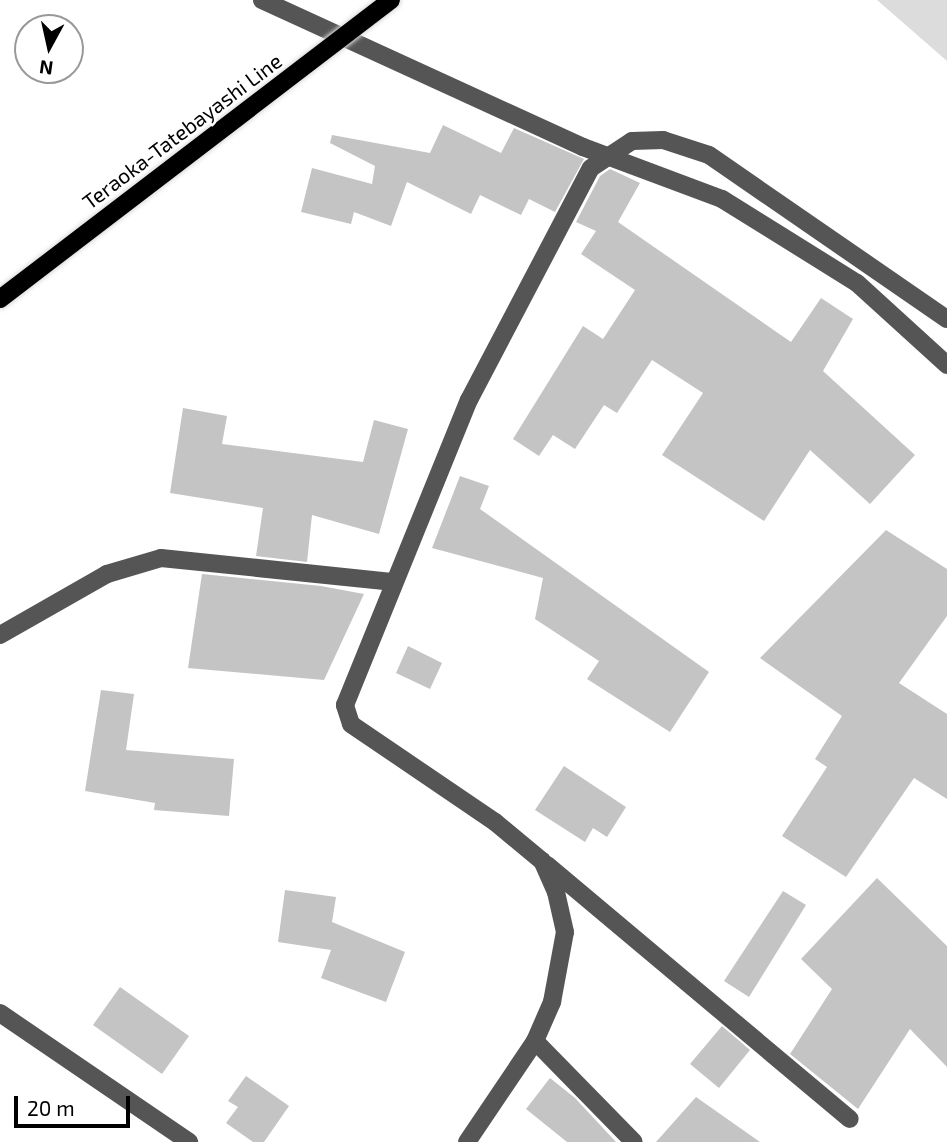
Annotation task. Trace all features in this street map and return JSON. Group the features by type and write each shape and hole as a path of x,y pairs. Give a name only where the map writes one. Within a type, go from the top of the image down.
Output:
{"main road":[{"name":"Teraoka-Tatebayashi Line","path":"0,299 391,0"}],"street":[{"path":"262,0 606,156 722,199 795,240 857,283 947,365"},
{"path":"850,1119 495,822 351,723 345,705 392,582 469,400 591,168 606,156 632,141 663,140 709,155 947,319"},
{"path":"0,635 107,574 161,558 392,582"},
{"path":"467,1142 535,1041 552,1002 565,932 542,861"},
{"path":"0,1013 189,1142"},
{"path":"535,1041 634,1142"}],"shaded area":[{"path":"877,0 947,0 947,61"}],"building":[{"path":"443,125 501,153 514,128 584,159 555,212 529,199 521,215 480,195 471,214 407,182 391,226 354,212 351,224 301,212 312,168 372,184 375,166 330,143 332,135 430,153"},
{"path":"610,169 640,183 618,222 791,342 821,298 853,319 823,371 915,455 870,504 810,450 764,521 662,455 703,393 652,360 617,413 604,405 575,449 553,435 539,456 513,439 583,326 603,339 635,290 581,254 596,231 576,222 600,176"},
{"path":"183,408 227,416 222,444 363,462 374,420 408,429 379,534 312,515 307,562 256,556 263,508 170,493"},
{"path":"460,476 489,486 480,509 709,672 670,732 587,679 599,661 535,619 543,578 432,548"},
{"path":"886,530 947,569 947,616 899,683 947,714 947,799 914,778 846,877 782,836 827,767 815,759 842,716 760,658"},
{"path":"202,574 321,586 364,594 324,680 188,668"},
{"path":"408,646 442,663 430,689 396,673"},
{"path":"101,690 134,694 126,750 234,759 229,816 154,810 155,803 85,791"},
{"path":"564,766 626,807 607,837 593,828 585,842 535,810"},
{"path":"877,878 947,946 947,1067 910,1029 858,1109 790,1054 832,989 801,959"},
{"path":"285,890 336,897 332,922 405,952 386,1002 321,978 331,950 278,942"},
{"path":"783,891 806,905 749,997 724,981"},
{"path":"120,987 189,1036 162,1074 93,1025"},
{"path":"722,1026 750,1050 719,1088 690,1064"},
{"path":"246,1076 289,1106 264,1142 253,1142 226,1123 238,1107 228,1101"},
{"path":"550,1078 575,1098 616,1142 567,1142 526,1109"},
{"path":"696,1097 760,1142 656,1142"}]}
